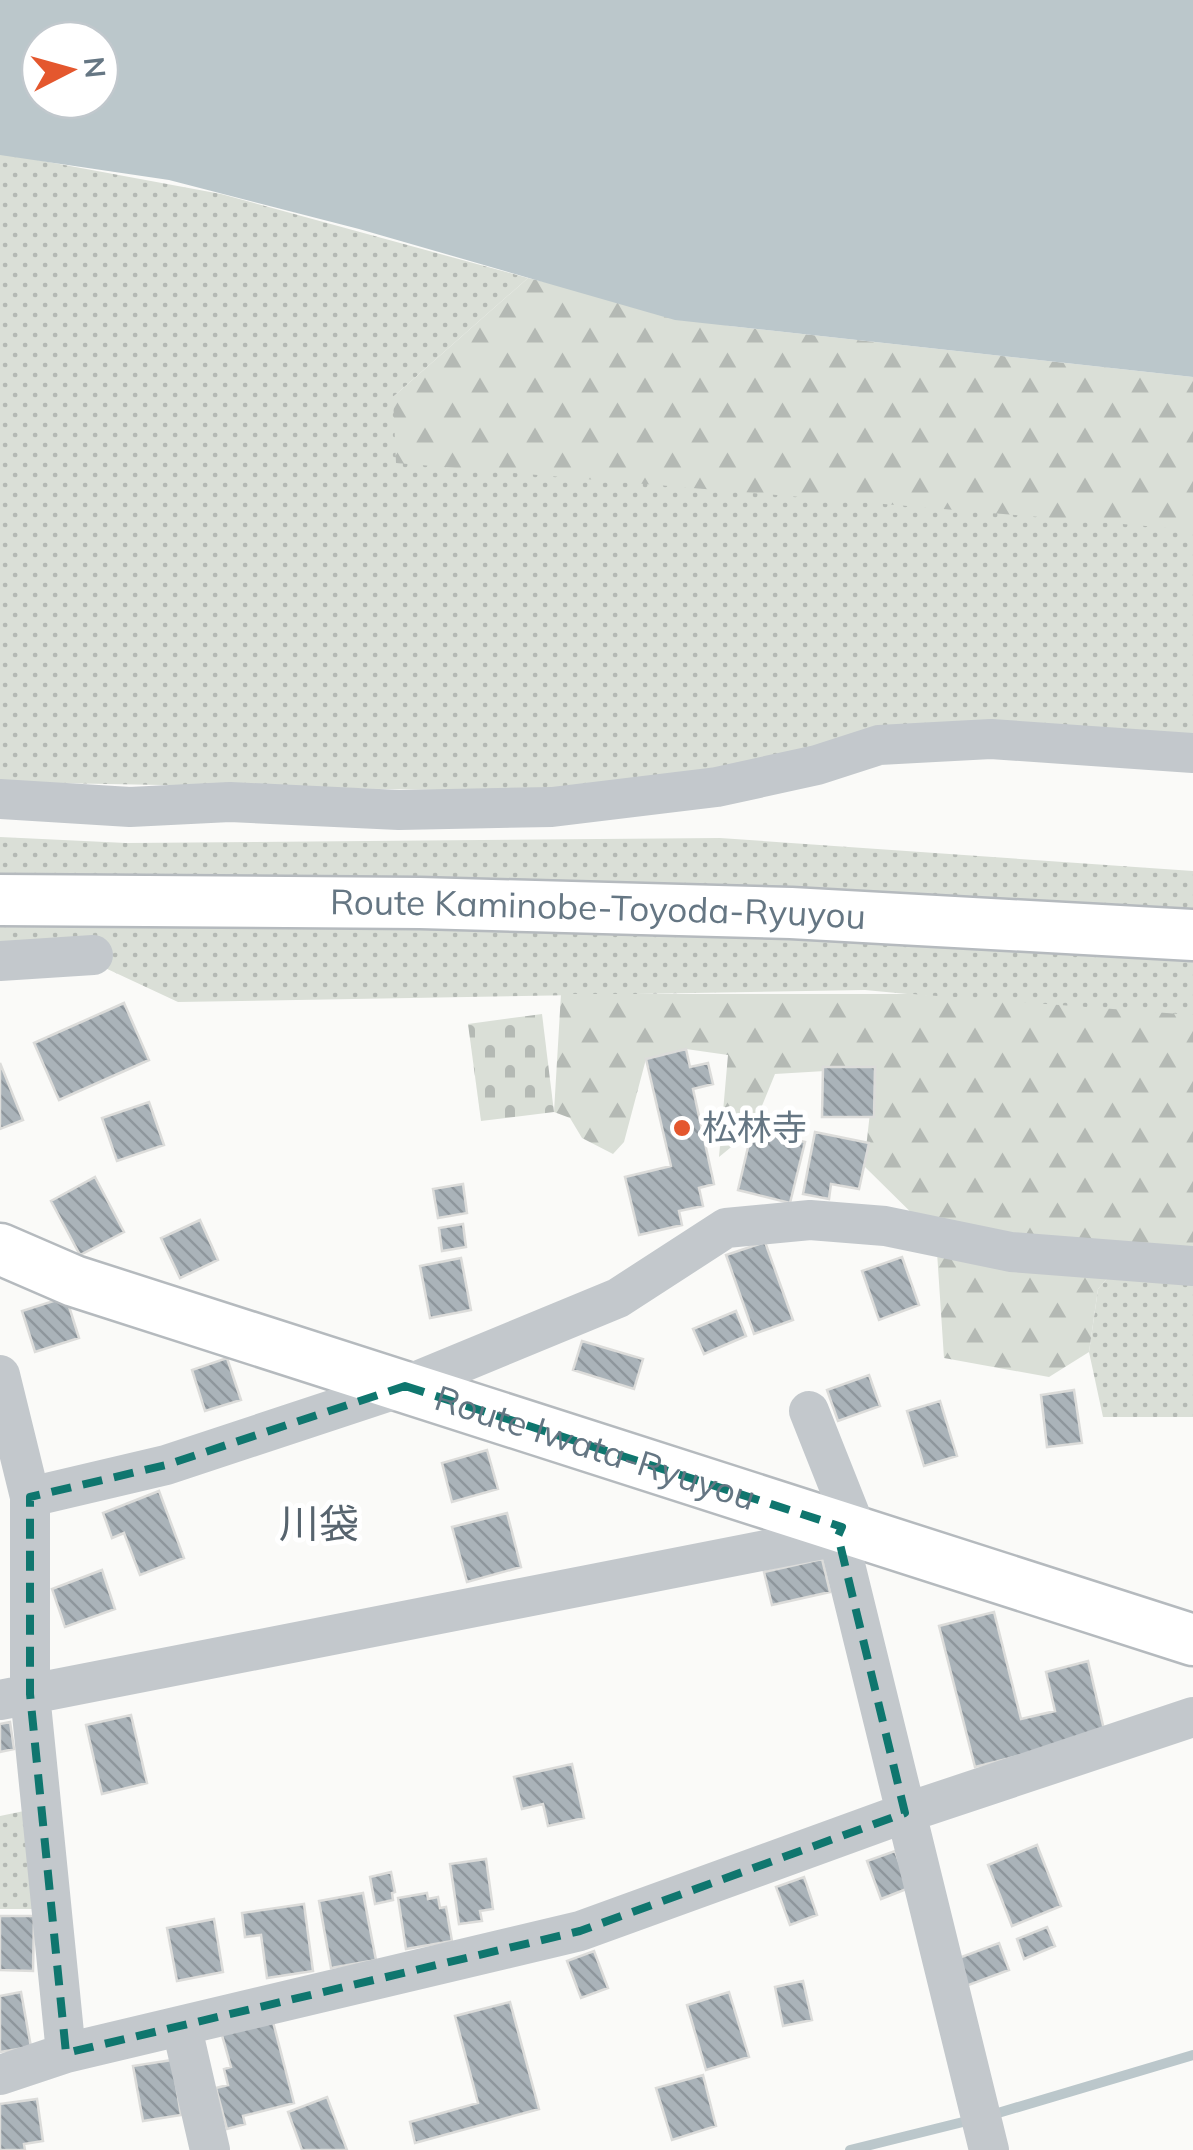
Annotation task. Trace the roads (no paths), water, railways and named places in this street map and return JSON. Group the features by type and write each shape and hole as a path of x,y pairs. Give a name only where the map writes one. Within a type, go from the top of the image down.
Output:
{"main road":[{"name":"Route Kaminobe-Toyoda-Ryuyou","path":"15,905 420,902 791,913 1193,935"},
{"name":"Route Iwata-Ryuyou","path":"0,1249 74,1281 846,1532 1193,1640"}],"street":[{"path":"0,799 130,807 230,802 399,810 552,807 717,787 816,765 879,745 991,739 1193,753"},
{"path":"0,961 93,956"},
{"path":"30,1496 166,1465 405,1386 618,1298 726,1228 810,1220 885,1226 1011,1252 1193,1266"},
{"path":"0,1376 30,1496 15,1697 66,2053"},
{"path":"810,1411 846,1532 905,1813 989,2150"},
{"path":"15,1697 846,1532"},
{"path":"0,2075 66,2053 580,1931 905,1813 1193,1717"},
{"path":"182,2028 210,2150"}],"waterway":[{"path":"988,2116 1193,2055"},
{"path":"850,2150 971,2120"}],"place":[{"name":"松林寺","path":"682,1128"}],"district":[{"name":"川袋","path":"319,1524"}]}
